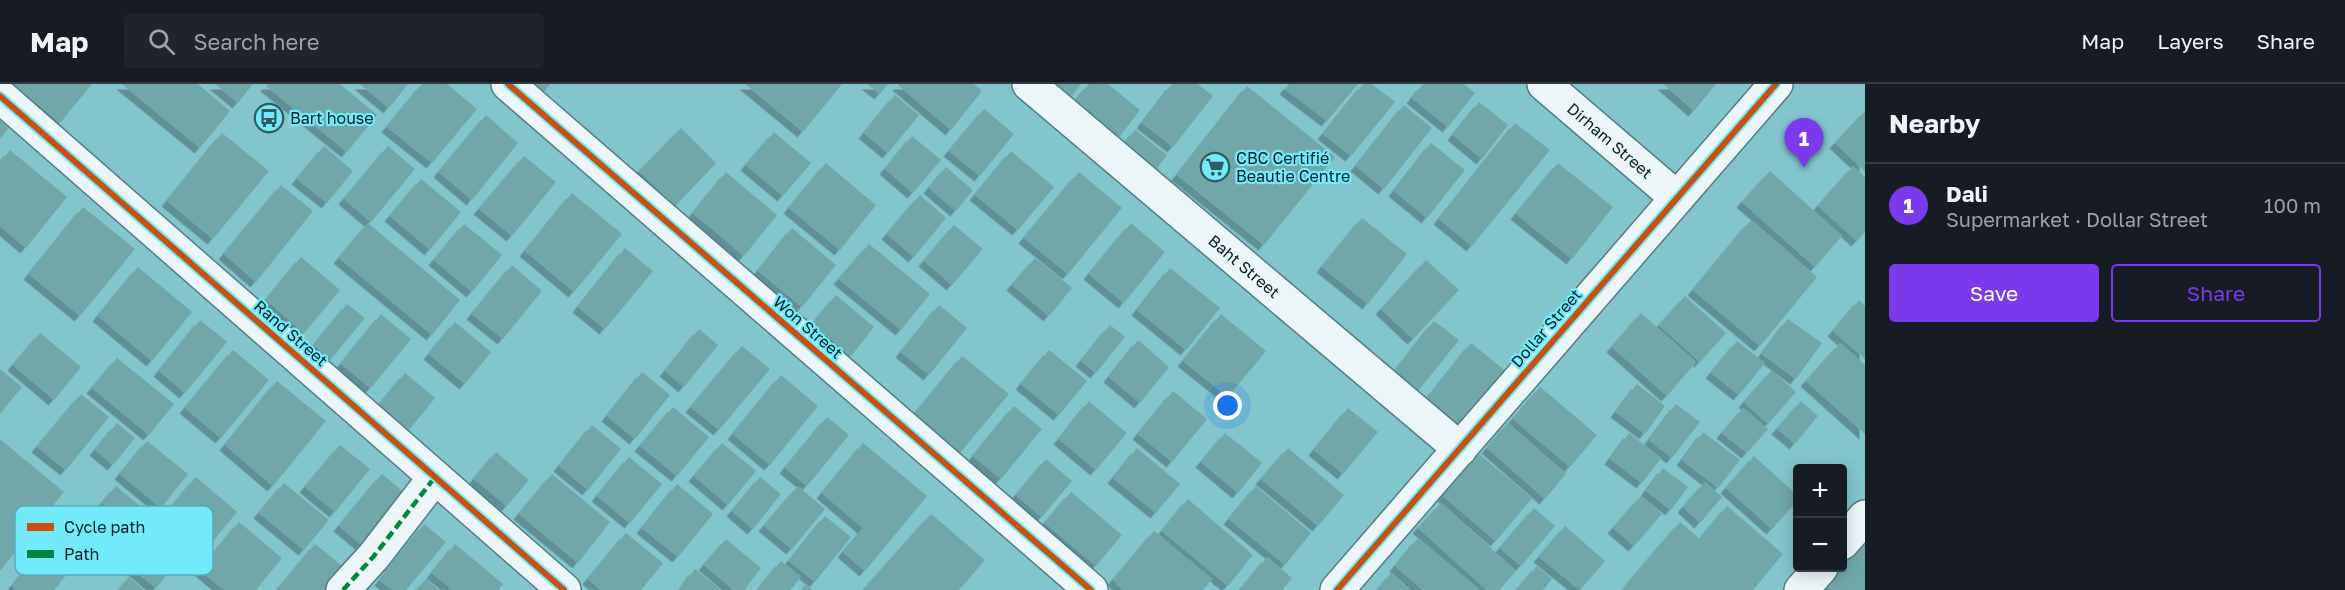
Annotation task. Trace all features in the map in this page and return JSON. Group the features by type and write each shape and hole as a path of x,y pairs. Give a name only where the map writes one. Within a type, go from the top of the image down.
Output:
{"street":[{"name":"Won Street","path":"508,84 1090,590"},
{"name":"Baht Street","path":"1029,84 1460,450"},
{"name":"Dirham Street","path":"1544,84 1677,198"},
{"name":"Dollar Street","path":"1337,590 1776,84"},
{"name":"Rand Street","path":"0,96 564,590"},
{"path":"343,590 374,556 435,477"},
{"path":"1847,537 1865,517"},
{"path":"1801,590 1817,572"}],"building":[{"path":"14,84 92,84 60,123"},
{"path":"122,84 198,84 230,111 200,148"},
{"path":"215,84 253,84 238,103"},
{"path":"267,84 340,84 377,115 347,152 266,86"},
{"path":"360,84 408,84 389,108"},
{"path":"422,84 447,84 477,109 432,163 387,127"},
{"path":"533,84 550,84 543,93"},
{"path":"745,84 842,84 803,132"},
{"path":"867,84 888,84 880,94"},
{"path":"899,84 974,84 982,91 951,130"},
{"path":"1056,84 1081,84 1072,96"},
{"path":"1089,84 1108,84 1140,110 1117,140 1073,104"},
{"path":"1172,84 1198,84 1213,96 1173,147 1142,123"},
{"path":"1289,84 1358,84 1327,121 1285,89"},
{"path":"1363,84 1372,84 1395,102 1351,156 1323,134"},
{"path":"1423,84 1464,84 1475,93 1448,127 1412,98"},
{"path":"1663,84 1716,84 1694,111"},
{"path":"1247,86 1335,157 1264,245 1177,175"},
{"path":"895,95 919,115 888,153 864,133"},
{"path":"1479,102 1508,125 1482,159 1453,135"},
{"path":"1404,105 1432,128 1384,189 1356,166"},
{"path":"984,109 1014,134 980,176 949,151"},
{"path":"1865,111 1865,171 1835,143"},
{"path":"486,115 518,143 472,200 439,172"},
{"path":"0,121 9,128 0,139"},
{"path":"1515,123 1550,150 1472,246 1439,219"},
{"path":"681,128 716,163 675,206 639,171"},
{"path":"1135,130 1167,155 1152,175 1120,149"},
{"path":"774,132 811,163 783,196 746,165"},
{"path":"222,133 269,171 213,239 167,201"},
{"path":"912,136 941,160 913,193 885,169"},
{"path":"1431,143 1465,170 1427,218 1394,191"},
{"path":"324,146 353,171 327,203 297,179"},
{"path":"388,146 415,169 371,222 344,199"},
{"path":"10,150 67,197 26,248 0,226 0,162"},
{"path":"1011,151 1054,187 1018,230 975,195"},
{"path":"524,156 556,182 512,236 479,209"},
{"path":"826,163 876,205 840,250 789,208"},
{"path":"1558,163 1613,207 1572,259 1516,214"},
{"path":"1853,166 1865,177 1865,232 1857,241 1818,206"},
{"path":"946,167 973,190 956,211 929,188"},
{"path":"1770,171 1842,236 1815,267 1742,202"},
{"path":"726,172 777,215 744,256 693,213"},
{"path":"1079,172 1122,208 1068,274 1024,238"},
{"path":"421,179 461,212 430,250 390,216"},
{"path":"281,185 313,211 256,282 224,254"},
{"path":"572,193 622,234 574,292 525,251"},
{"path":"920,195 946,218 914,257 887,234"},
{"path":"83,207 135,249 80,316 29,274"},
{"path":"1362,218 1407,254 1368,304 1322,267"},
{"path":"1751,220 1817,277 1760,346 1693,290"},
{"path":"368,223 460,300 432,335 339,258"},
{"path":"1131,223 1165,252 1124,303 1089,274"},
{"path":"464,224 502,255 472,292 434,260"},
{"path":"954,225 983,249 952,285 924,261"},
{"path":"792,228 836,265 802,307 758,271"},
{"path":"869,244 930,294 901,330 839,279"},
{"path":"625,248 653,271 605,329 578,307"},
{"path":"301,257 340,290 304,333 266,300"},
{"path":"1035,258 1072,288 1049,316 1012,285"},
{"path":"1426,260 1459,290 1413,339 1381,309"},
{"path":"512,265 542,291 503,339 472,314"},
{"path":"138,267 192,312 152,361 98,316"},
{"path":"1170,268 1220,308 1186,350 1137,310"},
{"path":"836,295 874,327 851,356 812,324"},
{"path":"1685,296 1726,333 1700,362 1659,325"},
{"path":"1859,300 1865,306 1865,359 1833,331"},
{"path":"347,304 365,318 331,359 314,345"},
{"path":"939,305 967,328 929,375 901,352"},
{"path":"1641,313 1696,362 1667,396 1612,347"},
{"path":"381,314 411,339 371,388 341,364"},
{"path":"1221,314 1266,351 1228,397 1183,361"},
{"path":"1788,319 1822,343 1796,379 1762,354"},
{"path":"200,320 227,342 185,393 159,371"},
{"path":"1434,321 1459,340 1419,390 1395,371"},
{"path":"455,322 491,352 465,384 429,354"},
{"path":"1110,325 1125,337 1096,373 1081,361"},
{"path":"699,329 718,345 684,387 665,371"},
{"path":"40,333 81,367 54,400 13,365"},
{"path":"1138,340 1169,367 1140,403 1109,377"},
{"path":"1737,341 1765,363 1739,395 1711,373"},
{"path":"1471,343 1513,377 1465,437 1423,404"},
{"path":"1840,343 1865,365 1865,434 1806,381"},
{"path":"742,346 770,369 719,430 691,407"},
{"path":"233,350 269,380 221,438 185,408"},
{"path":"1049,350 1087,381 1059,415 1021,384"},
{"path":"962,356 1009,394 959,454 914,415"},
{"path":"117,358 174,404 149,435 92,388"},
{"path":"0,369 22,387 0,414"},
{"path":"1772,370 1796,392 1768,424 1744,402"},
{"path":"642,372 670,395 635,439 607,416"},
{"path":"405,373 435,398 409,430 379,405"},
{"path":"781,375 818,406 770,465 733,434"},
{"path":"277,381 326,421 273,486 225,445"},
{"path":"1637,384 1665,406 1645,434 1616,412"},
{"path":"1540,387 1597,435 1570,467 1513,419"},
{"path":"1173,391 1207,419 1172,462 1138,434"},
{"path":"81,394 109,417 66,470 37,447"},
{"path":"1089,401 1127,433 1096,470 1059,439"},
{"path":"1801,401 1818,416 1795,444 1777,429"},
{"path":"1676,404 1700,422 1672,458 1649,440"},
{"path":"1014,406 1042,429 1001,479 973,456"},
{"path":"673,407 709,437 677,476 640,446"},
{"path":"1348,408 1378,432 1343,474 1314,450"},
{"path":"1743,408 1768,429 1747,453 1722,433"},
{"path":"827,417 849,435 807,486 785,468"},
{"path":"117,423 135,438 113,465 95,450"},
{"path":"1508,423 1566,474 1545,499 1487,448"},
{"path":"592,425 621,449 588,490 559,466"},
{"path":"1703,432 1740,460 1718,488 1682,460"},
{"path":"1225,433 1262,463 1238,493 1201,462"},
{"path":"1629,433 1661,458 1642,483 1610,459"},
{"path":"0,439 64,492 53,506 15,506 15,552 0,571"},
{"path":"147,441 188,474 163,506 159,506 120,474"},
{"path":"722,443 756,471 728,505 694,476"},
{"path":"863,443 927,496 865,571 843,552 863,528 822,493"},
{"path":"340,445 370,469 335,512 305,487"},
{"path":"1137,448 1180,484 1156,513 1113,478"},
{"path":"1288,448 1344,495 1318,526 1261,479"},
{"path":"496,452 529,480 507,506 474,479"},
{"path":"1479,454 1532,498 1496,541 1443,496"},
{"path":"1754,456 1793,491 1793,506 1772,529 1726,488"},
{"path":"629,457 662,484 630,523 597,496"},
{"path":"1046,459 1072,481 1042,517 1016,495"},
{"path":"1663,468 1688,487 1671,510 1646,491"},
{"path":"382,474 407,495 364,547 339,526"},
{"path":"552,474 610,522 578,563 519,514"},
{"path":"196,477 237,512 213,541 213,506 172,506"},
{"path":"760,477 781,494 753,529 732,511"},
{"path":"1705,482 1722,497 1700,523 1683,507"},
{"path":"284,483 329,520 304,550 259,513"},
{"path":"677,484 713,514 678,557 642,528"},
{"path":"116,486 140,506 106,506 102,503"},
{"path":"798,486 825,509 792,549 764,526"},
{"path":"1256,486 1311,533 1285,565 1229,519"},
{"path":"1071,492 1122,535 1096,566 1045,523"},
{"path":"1641,496 1662,514 1634,546 1613,528"},
{"path":"1188,499 1253,555 1228,586 1162,531"},
{"path":"1441,503 1516,571 1499,590 1487,590 1418,528"},
{"path":"1727,506 1783,554 1753,590 1622,590 1680,522 1700,539"},
{"path":"1534,508 1555,526 1521,566 1500,548"},
{"path":"931,514 985,560 959,590 863,590"},
{"path":"825,516 851,537 815,582 789,561"},
{"path":"239,522 282,558 256,590 224,590 206,575 213,575 213,554"},
{"path":"424,524 446,542 406,590 392,590 380,580"},
{"path":"1565,526 1605,561 1580,590 1539,557"},
{"path":"1154,531 1212,579 1203,590 1124,590 1113,580"},
{"path":"626,533 663,563 641,590 601,590 588,579"},
{"path":"1418,538 1480,590 1423,590 1395,566"},
{"path":"726,539 761,568 744,590 734,590 704,565"},
{"path":"1865,539 1865,590 1831,590 1824,584 1836,572 1847,572 1847,559"},
{"path":"315,544 350,572 335,590 281,590 279,588"},
{"path":"455,544 503,584 498,590 453,590 432,573"},
{"path":"1267,557 1292,578 1282,590 1240,590"},
{"path":"781,561 801,577 790,590 757,590"},
{"path":"1537,566 1552,579 1543,590 1516,590"},
{"path":"695,569 721,590 679,590"},
{"path":"1391,573 1411,590 1377,590"},
{"path":"21,575 66,575 54,590 16,590 12,586"},
{"path":"140,575 167,575 156,588"},
{"path":"129,577 144,590 118,590"},
{"path":"426,579 439,590 416,590"},
{"path":"806,584 813,590 801,590"}],"marked path":[{"path":"343,590 374,556 435,477"}],"cycle path":[{"path":"508,84 1091,590"},
{"path":"1337,590 1776,84"},
{"path":"0,96 564,590"}],"place":[{"name":"Bart house","path":"269,118"},
{"name":"CBC Certifié Beautie Centre","path":"1215,167"},
{"name":"Dali","path":"1804,168"}]}
